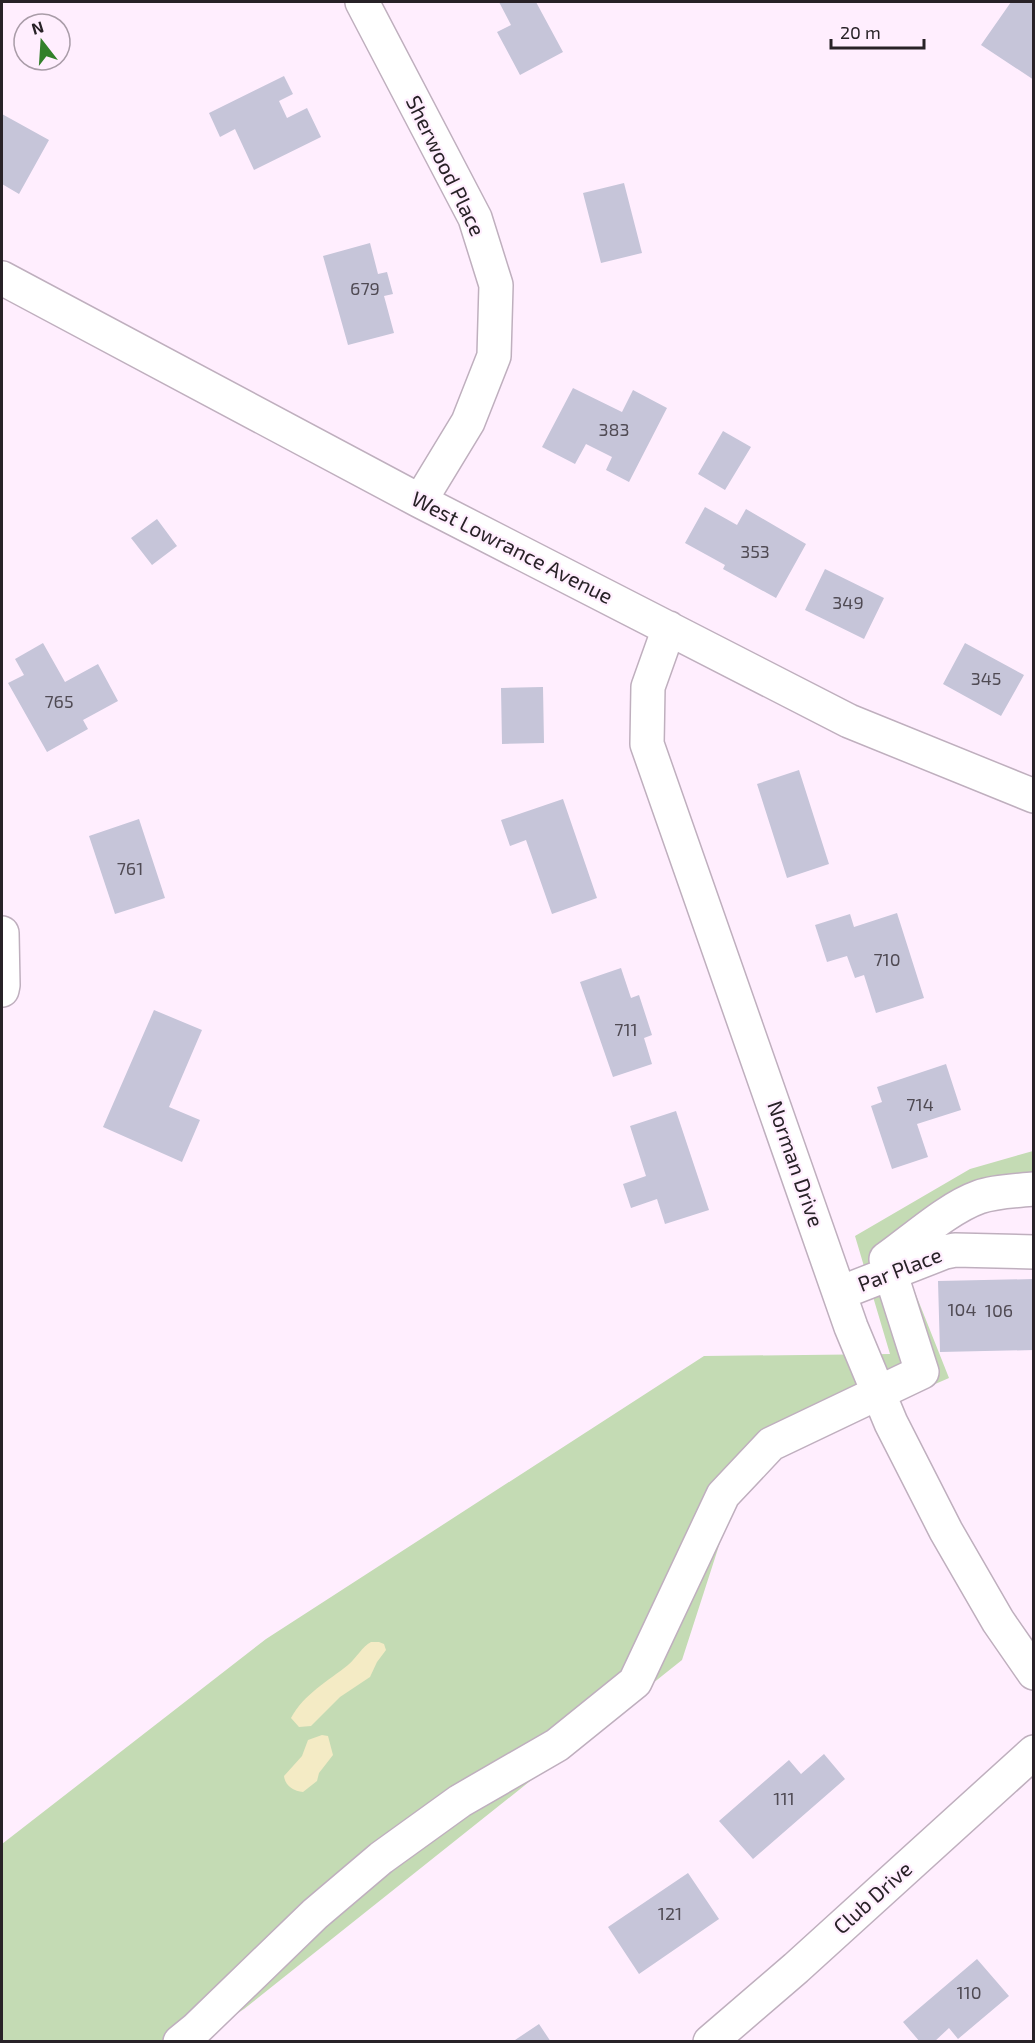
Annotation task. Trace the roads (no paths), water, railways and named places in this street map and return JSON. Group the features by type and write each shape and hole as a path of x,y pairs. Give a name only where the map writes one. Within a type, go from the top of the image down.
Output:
{"street":[{"name":"Sherwood Place","path":"362,2 475,218 496,285 494,356 468,422 420,501"},
{"name":"West Lowrance Avenue","path":"2,278 420,501 849,721 1034,796"},
{"name":"Norman Drive","path":"669,628 648,687 647,744 840,1293 878,1392 891,1423 946,1531 998,1621 1034,1673"},
{"path":"2,933 2,990"},
{"path":"180,2042 315,1914 381,1858 460,1801 557,1745 634,1682 723,1495 771,1444 922,1372 886,1259 962,1205 979,1197 999,1192 1034,1189"},
{"name":"Par Place","path":"840,1293 945,1252 955,1250 1034,1252"},
{"name":"Club Drive","path":"710,2042 796,1968 1034,1752"}]}
